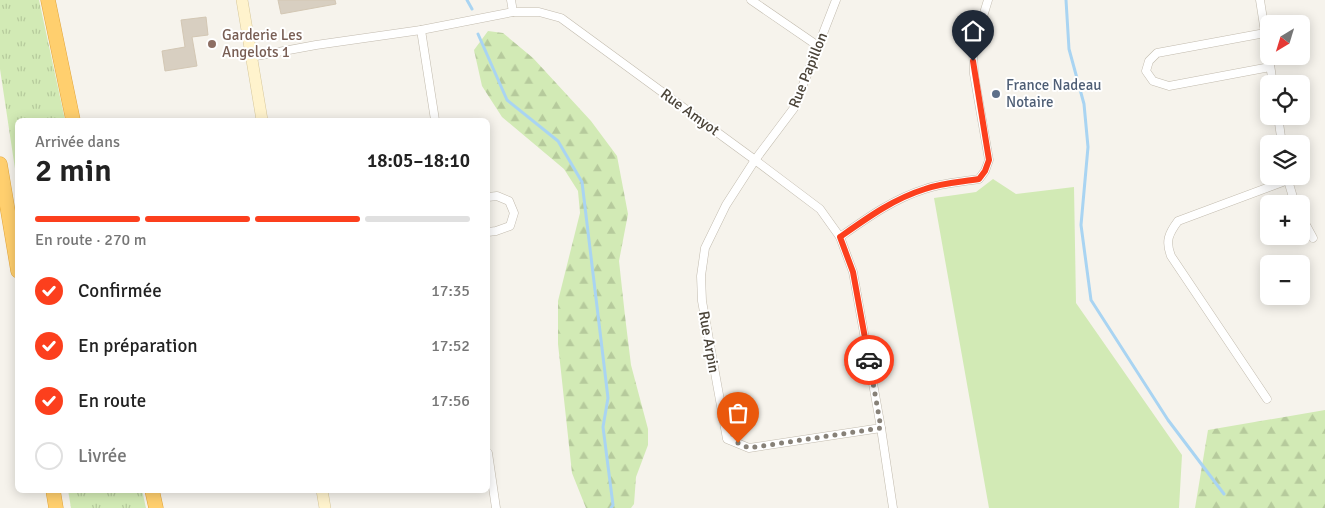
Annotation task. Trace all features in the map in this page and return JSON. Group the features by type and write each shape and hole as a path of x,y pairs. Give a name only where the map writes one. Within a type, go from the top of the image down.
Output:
{"highway":[{"path":"50,0 52,22 73,118"},
{"path":"0,164 15,253"},
{"path":"54,493 56,508"},
{"path":"153,493 156,508"}],"street":[{"path":"242,0 262,118"},
{"path":"511,0 513,12"},
{"path":"751,0 818,46"},
{"name":"Rue Papillon","path":"755,160 794,108 836,0"},
{"path":"840,237 879,209 914,193 926,188 979,179 985,171 989,160 974,74 972,48 988,0"},
{"path":"1260,0 1262,15"},
{"name":"Rue Amyot","path":"251,57 316,45 421,30 513,12 539,12 561,18 820,209 840,237 853,272 881,428 893,508"},
{"path":"421,30 436,118"},
{"path":"1260,34 1157,53 1149,62 1146,71 1153,81 1169,86 1270,66 1272,75"},
{"name":"Rue Arpin","path":"755,160 726,205 705,248 701,276 702,301 727,439 749,448 881,428"},
{"path":"1267,399 1170,256 1167,245 1171,230 1178,221 1270,185"},
{"path":"490,197 498,196 509,202 514,213 510,226 490,232"},
{"path":"1310,232 1313,238"},
{"path":"490,467 496,508"},
{"path":"322,493 325,508"}],"green space":[{"path":"0,0 39,0 65,118 15,118 15,169 0,69"},
{"path":"488,31 503,33 533,58 591,121 617,156 628,214 619,261 625,316 631,365 648,429 648,445 636,477 634,504 631,508 586,508 572,473 558,344 558,301 580,213 578,191 564,169 502,117 482,86 474,50"},
{"path":"993,179 1016,194 1074,187 1076,303 1182,455 1179,508 989,508 934,198 976,192"},
{"path":"1325,410 1325,508 1195,508 1208,430"},
{"path":"68,493 143,493 146,508 71,508"}],"building":[{"path":"278,0 335,0 336,4 281,14"},
{"path":"206,17 208,35 192,37 197,66 165,71 162,51 185,47 181,20"}],"waterway":[{"path":"467,0 472,9"},
{"path":"1066,0 1069,49 1084,104 1088,147 1081,225 1091,300 1168,420 1224,494"},
{"path":"478,34 507,100 558,141 582,182 608,398 603,427 613,505 611,508"}],"way so far":[{"path":"738,443 749,448 881,428 869,360"}],"place":[{"name":"Garderie Les Angelots 1","path":"212,44"},
{"name":"France Nadeau Notaire","path":"996,94"}],"route":[{"path":"869,360 853,272 840,237 879,209 914,193 926,188 979,179 985,171 989,160 973,61"}]}
